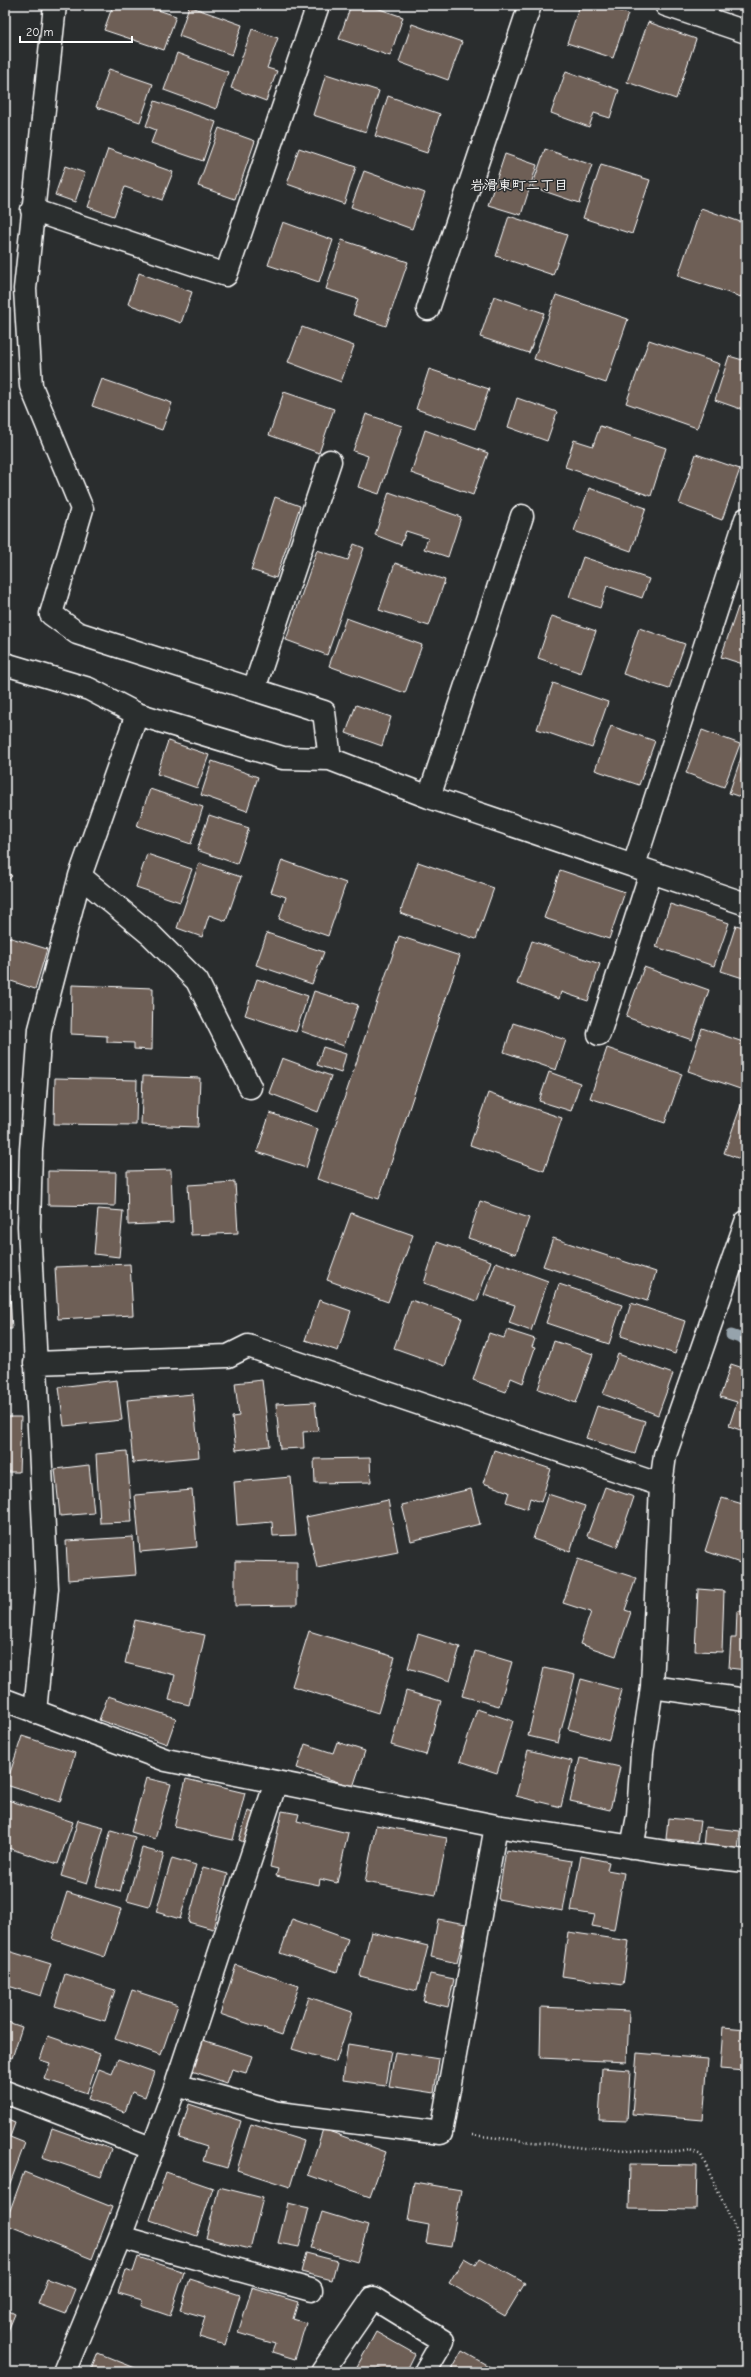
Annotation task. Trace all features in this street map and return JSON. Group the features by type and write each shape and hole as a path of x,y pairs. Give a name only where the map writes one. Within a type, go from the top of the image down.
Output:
{"street":[{"path":"55,5 32,210 25,289 31,386 82,509 51,614 77,633 324,712 330,759"},
{"path":"32,210 226,275 318,5"},
{"path":"428,309 530,5"},
{"path":"666,5 746,32"},
{"path":"254,689 330,461"},
{"path":"428,797 522,516"},
{"path":"598,1034 642,868 746,520"},
{"path":"5,664 89,689 136,714 284,758 330,759 428,797 746,904"},
{"path":"35,1712 47,1588 40,1400 35,1363 30,1210 31,1150 40,1029 80,876 136,714"},
{"path":"80,876 151,935 197,982 250,1087"},
{"path":"632,1847 638,1816 642,1753 652,1686 661,1485 665,1455 746,1222"},
{"path":"35,1363 228,1356 248,1346 661,1485"},
{"path":"652,1686 746,1700"},
{"path":"5,1700 166,1760 496,1826 672,1853 746,1861"},
{"path":"64,2372 120,2237 151,2148 176,2084 276,1782"},
{"path":"176,2084 278,2113 441,2133 496,1826"},
{"path":"5,2092 151,2148"},
{"path":"120,2237 311,2290"},
{"path":"322,2372 373,2298 443,2341 425,2372"}],"path":[{"path":"441,2133 584,2148 679,2152 690,2150 701,2155 736,2232 746,2279"}],"building":[{"path":"113,5 143,5 176,16 164,50 104,30"},
{"path":"351,5 368,5 403,17 390,56 339,39"},
{"path":"580,5 602,5 628,14 613,58 567,43"},
{"path":"189,6 242,25 232,55 179,36"},
{"path":"648,22 696,39 676,99 627,82"},
{"path":"412,24 462,42 448,80 399,62"},
{"path":"252,29 278,38 267,68 277,71 266,101 231,88"},
{"path":"177,53 228,72 216,109 164,90"},
{"path":"109,69 153,84 140,122 96,107"},
{"path":"566,71 619,90 610,118 594,113 589,127 551,113"},
{"path":"326,74 379,91 366,132 313,115"},
{"path":"388,96 440,114 427,153 375,136"},
{"path":"155,101 216,122 203,161 151,143 156,130 146,126"},
{"path":"746,107 746,124 741,122"},
{"path":"219,128 255,141 235,199 198,186"},
{"path":"299,148 356,167 344,204 287,184"},
{"path":"108,149 173,172 162,200 125,187 114,216 88,207"},
{"path":"545,149 592,165 579,203 532,187"},
{"path":"505,154 537,165 521,215 488,205"},
{"path":"601,165 650,180 632,234 583,218"},
{"path":"65,166 85,173 75,202 55,195"},
{"path":"364,171 425,193 412,229 351,207"},
{"path":"701,208 746,224 746,283 741,297 678,276"},
{"path":"509,216 567,235 553,275 496,256"},
{"path":"283,222 333,240 319,282 268,265"},
{"path":"342,240 408,262 386,326 353,315 358,299 326,289"},
{"path":"139,273 192,292 181,323 128,304"},
{"path":"556,295 628,319 606,383 534,359"},
{"path":"494,296 544,313 529,353 480,337"},
{"path":"302,327 354,346 341,382 288,362"},
{"path":"649,340 720,364 697,428 626,403"},
{"path":"729,356 746,361 746,411 715,400"},
{"path":"429,369 489,389 475,429 416,409"},
{"path":"102,379 172,403 162,430 92,406"},
{"path":"284,392 334,409 319,453 269,435"},
{"path":"517,398 557,412 547,441 508,427"},
{"path":"366,414 402,426 379,494 358,487 368,456 353,451"},
{"path":"600,426 666,448 651,496 565,467 574,440 593,446"},
{"path":"425,430 488,453 473,495 411,473"},
{"path":"696,454 740,469 722,520 679,504"},
{"path":"589,488 646,508 631,551 574,531"},
{"path":"389,492 461,517 448,557 424,549 428,538 406,531 401,545 375,535"},
{"path":"275,497 300,506 276,578 251,570"},
{"path":"354,544 364,548 327,655 286,640 317,550 348,560"},
{"path":"583,557 649,579 642,598 607,586 600,608 569,597"},
{"path":"395,563 445,580 429,626 379,610"},
{"path":"738,607 746,610 746,665 721,657"},
{"path":"552,616 596,631 581,673 538,658"},
{"path":"346,618 422,645 405,693 329,666"},
{"path":"639,628 685,644 669,689 623,674"},
{"path":"553,683 608,702 592,748 537,729"},
{"path":"356,705 391,717 382,746 346,733"},
{"path":"611,726 655,741 639,785 595,770"},
{"path":"702,730 740,744 724,787 686,773"},
{"path":"168,741 209,755 197,788 157,774"},
{"path":"746,743 746,799 729,793"},
{"path":"212,761 258,777 247,811 201,795"},
{"path":"150,789 203,807 191,844 137,826"},
{"path":"209,815 249,828 237,864 197,850"},
{"path":"147,854 192,869 180,902 136,887"},
{"path":"282,860 346,883 328,936 279,919 286,897 271,892"},
{"path":"418,862 494,888 476,939 400,913"},
{"path":"199,863 241,877 226,921 209,915 202,937 177,928"},
{"path":"5,870 12,876 5,883"},
{"path":"560,870 625,892 609,939 544,918"},
{"path":"670,904 729,923 714,966 656,947"},
{"path":"736,925 746,928 746,979 721,971"},
{"path":"267,933 324,952 312,984 256,965"},
{"path":"5,936 47,949 35,989 5,979"},
{"path":"399,936 460,956 379,1199 317,1179"},
{"path":"532,941 600,964 588,1001 561,992 559,999 517,984"},
{"path":"644,967 709,990 692,1040 626,1017"},
{"path":"257,979 308,996 296,1032 245,1015"},
{"path":"72,985 153,988 152,1050 134,1049 134,1043 107,1042 107,1036 71,1034"},
{"path":"314,991 358,1005 344,1046 301,1031"},
{"path":"513,1023 566,1040 556,1070 504,1052"},
{"path":"702,1028 746,1043 746,1080 743,1090 688,1071"},
{"path":"323,1047 346,1054 341,1073 317,1065"},
{"path":"607,1048 682,1074 665,1123 590,1098"},
{"path":"282,1058 331,1076 318,1112 269,1093"},
{"path":"549,1072 580,1083 571,1111 539,1101"},
{"path":"143,1076 200,1078 198,1127 141,1125"},
{"path":"55,1078 137,1080 136,1125 54,1124"},
{"path":"488,1093 562,1118 544,1171 470,1145"},
{"path":"744,1097 746,1098 746,1161 724,1153"},
{"path":"270,1113 318,1129 306,1168 257,1152"},
{"path":"5,1149 9,1149 10,1203 5,1203"},
{"path":"171,1170 173,1223 128,1225 127,1171"},
{"path":"48,1171 116,1172 115,1206 48,1205"},
{"path":"235,1182 238,1233 191,1235 188,1185"},
{"path":"480,1201 529,1218 516,1254 468,1238"},
{"path":"98,1209 123,1211 119,1257 94,1254"},
{"path":"351,1213 413,1235 388,1302 327,1280"},
{"path":"553,1238 656,1272 647,1301 543,1266"},
{"path":"5,1240 7,1275 5,1275"},
{"path":"437,1242 491,1261 477,1301 424,1283"},
{"path":"496,1262 548,1281 531,1331 509,1323 515,1305 484,1295"},
{"path":"130,1264 133,1315 58,1319 55,1267"},
{"path":"559,1284 622,1305 609,1344 546,1323"},
{"path":"5,1294 10,1294 12,1329 5,1329"},
{"path":"319,1300 351,1311 338,1351 305,1340"},
{"path":"411,1300 462,1318 445,1366 394,1348"},
{"path":"631,1303 685,1321 675,1354 621,1336"},
{"path":"507,1330 535,1339 532,1347 535,1348 523,1383 511,1378 506,1392 473,1380 489,1333 504,1338"},
{"path":"554,1341 593,1354 576,1403 538,1389"},
{"path":"618,1354 673,1374 658,1415 603,1394"},
{"path":"731,1364 746,1369 746,1432 729,1426 737,1402 720,1397"},
{"path":"117,1380 122,1420 64,1426 59,1387"},
{"path":"262,1380 270,1446 236,1450 232,1417 239,1416 235,1383"},
{"path":"193,1394 199,1457 133,1463 127,1400"},
{"path":"315,1402 318,1431 303,1432 304,1448 280,1449 276,1404"},
{"path":"597,1406 645,1421 635,1454 586,1438"},
{"path":"5,1417 21,1417 19,1472 5,1472"},
{"path":"494,1450 551,1469 541,1502 530,1498 527,1509 506,1502 509,1492 483,1483"},
{"path":"127,1451 132,1522 100,1523 96,1454"},
{"path":"370,1458 371,1482 315,1483 314,1459"},
{"path":"89,1465 94,1513 60,1516 55,1469"},
{"path":"291,1477 296,1535 273,1536 272,1522 237,1525 234,1482"},
{"path":"605,1487 634,1497 617,1547 587,1536"},
{"path":"471,1489 480,1524 411,1541 402,1505"},
{"path":"192,1490 197,1547 140,1552 135,1495"},
{"path":"548,1494 585,1506 570,1552 533,1539"},
{"path":"722,1498 746,1505 746,1565 705,1551"},
{"path":"388,1500 398,1552 317,1568 306,1517"},
{"path":"133,1537 136,1575 68,1580 66,1541"},
{"path":"578,1559 636,1578 625,1610 631,1612 616,1656 580,1644 591,1612 563,1603"},
{"path":"235,1561 297,1562 297,1605 235,1606"},
{"path":"698,1589 724,1591 722,1652 695,1651"},
{"path":"737,1611 746,1611 746,1670 729,1668 731,1638 736,1638"},
{"path":"135,1620 205,1635 189,1705 169,1700 175,1675 125,1663"},
{"path":"309,1631 395,1657 378,1713 292,1686"},
{"path":"418,1634 460,1647 450,1681 408,1668"},
{"path":"475,1651 512,1662 499,1706 462,1696"},
{"path":"544,1668 575,1675 558,1743 528,1736"},
{"path":"581,1679 622,1690 609,1740 568,1729"},
{"path":"406,1691 441,1701 426,1755 391,1745"},
{"path":"108,1696 176,1718 167,1744 99,1720"},
{"path":"477,1709 513,1721 497,1773 460,1761"},
{"path":"22,1736 75,1753 60,1802 6,1785"},
{"path":"337,1742 365,1751 353,1787 297,1768 305,1744 333,1753"},
{"path":"528,1750 572,1761 561,1807 516,1796"},
{"path":"580,1758 620,1767 610,1810 570,1801"},
{"path":"146,1778 171,1784 155,1839 131,1832"},
{"path":"186,1779 245,1793 233,1840 174,1827"},
{"path":"5,1799 73,1822 58,1864 5,1847"},
{"path":"248,1811 261,1815 251,1845 239,1840"},
{"path":"282,1811 299,1814 297,1821 348,1833 337,1883 320,1879 319,1885 276,1876 278,1869 270,1867"},
{"path":"668,1818 700,1821 697,1842 666,1839"},
{"path":"78,1820 104,1827 87,1884 61,1876"},
{"path":"376,1825 447,1838 436,1895 365,1882"},
{"path":"705,1827 740,1831 738,1851 703,1847"},
{"path":"111,1830 135,1837 120,1892 96,1886"},
{"path":"142,1848 164,1854 149,1907 127,1901"},
{"path":"506,1850 572,1861 563,1911 498,1899"},
{"path":"581,1856 609,1862 607,1870 624,1873 614,1930 592,1926 595,1915 571,1911"},
{"path":"172,1858 196,1865 180,1919 156,1912"},
{"path":"203,1867 228,1874 213,1929 188,1922"},
{"path":"67,1892 121,1909 105,1957 52,1939"},
{"path":"292,1919 348,1939 337,1972 280,1953"},
{"path":"438,1919 466,1924 457,1963 431,1957"},
{"path":"371,1932 428,1946 417,1991 360,1976"},
{"path":"568,1932 629,1941 623,1985 562,1976"},
{"path":"5,1950 51,1964 41,1996 5,1985"},
{"path":"236,1965 299,1986 282,2035 220,2014"},
{"path":"65,1974 115,1990 105,2021 55,2006"},
{"path":"430,1974 454,1979 448,2007 423,2001"},
{"path":"132,1990 178,2005 161,2055 115,2039"},
{"path":"309,1997 352,2012 336,2062 292,2049"},
{"path":"541,2007 629,2011 627,2062 540,2058"},
{"path":"5,2021 22,2027 12,2058 5,2056"},
{"path":"723,2027 746,2029 746,2071 720,2069"},
{"path":"48,2036 100,2054 87,2093 44,2079 50,2063 40,2060"},
{"path":"203,2040 252,2056 246,2073 232,2069 227,2083 192,2071"},
{"path":"348,2044 391,2051 385,2086 343,2080"},
{"path":"395,2052 439,2059 434,2093 389,2086"},
{"path":"637,2053 708,2059 703,2120 632,2114"},
{"path":"118,2059 154,2072 145,2097 132,2092 125,2112 88,2099 99,2069 112,2074"},
{"path":"602,2068 630,2070 627,2121 599,2120"},
{"path":"189,2104 241,2121 227,2168 203,2161 207,2147 179,2138"},
{"path":"5,2119 15,2123 10,2137 25,2143 9,2186 5,2185"},
{"path":"251,2124 304,2141 290,2187 237,2170"},
{"path":"52,2128 111,2149 101,2177 42,2157"},
{"path":"323,2129 386,2152 370,2197 308,2175"},
{"path":"630,2164 697,2165 696,2210 629,2209"},
{"path":"24,2172 112,2207 92,2259 5,2224"},
{"path":"166,2172 213,2188 197,2236 150,2220"},
{"path":"414,2182 461,2190 451,2247 426,2243 429,2225 408,2221"},
{"path":"219,2187 263,2198 250,2249 206,2238"},
{"path":"288,2203 309,2208 299,2247 278,2243"},
{"path":"322,2212 368,2226 357,2262 311,2248"},
{"path":"306,2253 337,2261 332,2280 301,2272"},
{"path":"138,2257 184,2272 170,2316 141,2306 142,2300 118,2293 126,2269 133,2272"},
{"path":"464,2258 476,2265 480,2258 525,2283 505,2316 449,2283"},
{"path":"47,2279 75,2289 65,2314 38,2304"},
{"path":"190,2279 240,2295 225,2345 199,2337 205,2317 180,2310"},
{"path":"252,2288 298,2302 293,2319 306,2323 295,2359 272,2352 275,2344 238,2333"},
{"path":"5,2309 15,2314 5,2338"},
{"path":"376,2332 415,2354 406,2372 386,2372 378,2368 375,2372 354,2372"},
{"path":"462,2351 499,2372 450,2372"},
{"path":"98,2353 145,2372 90,2372"}],"waterway":[{"path":"731,1335 746,1340"}],"district":[{"name":"岩滑東町二丁目","path":"519,185"}]}
